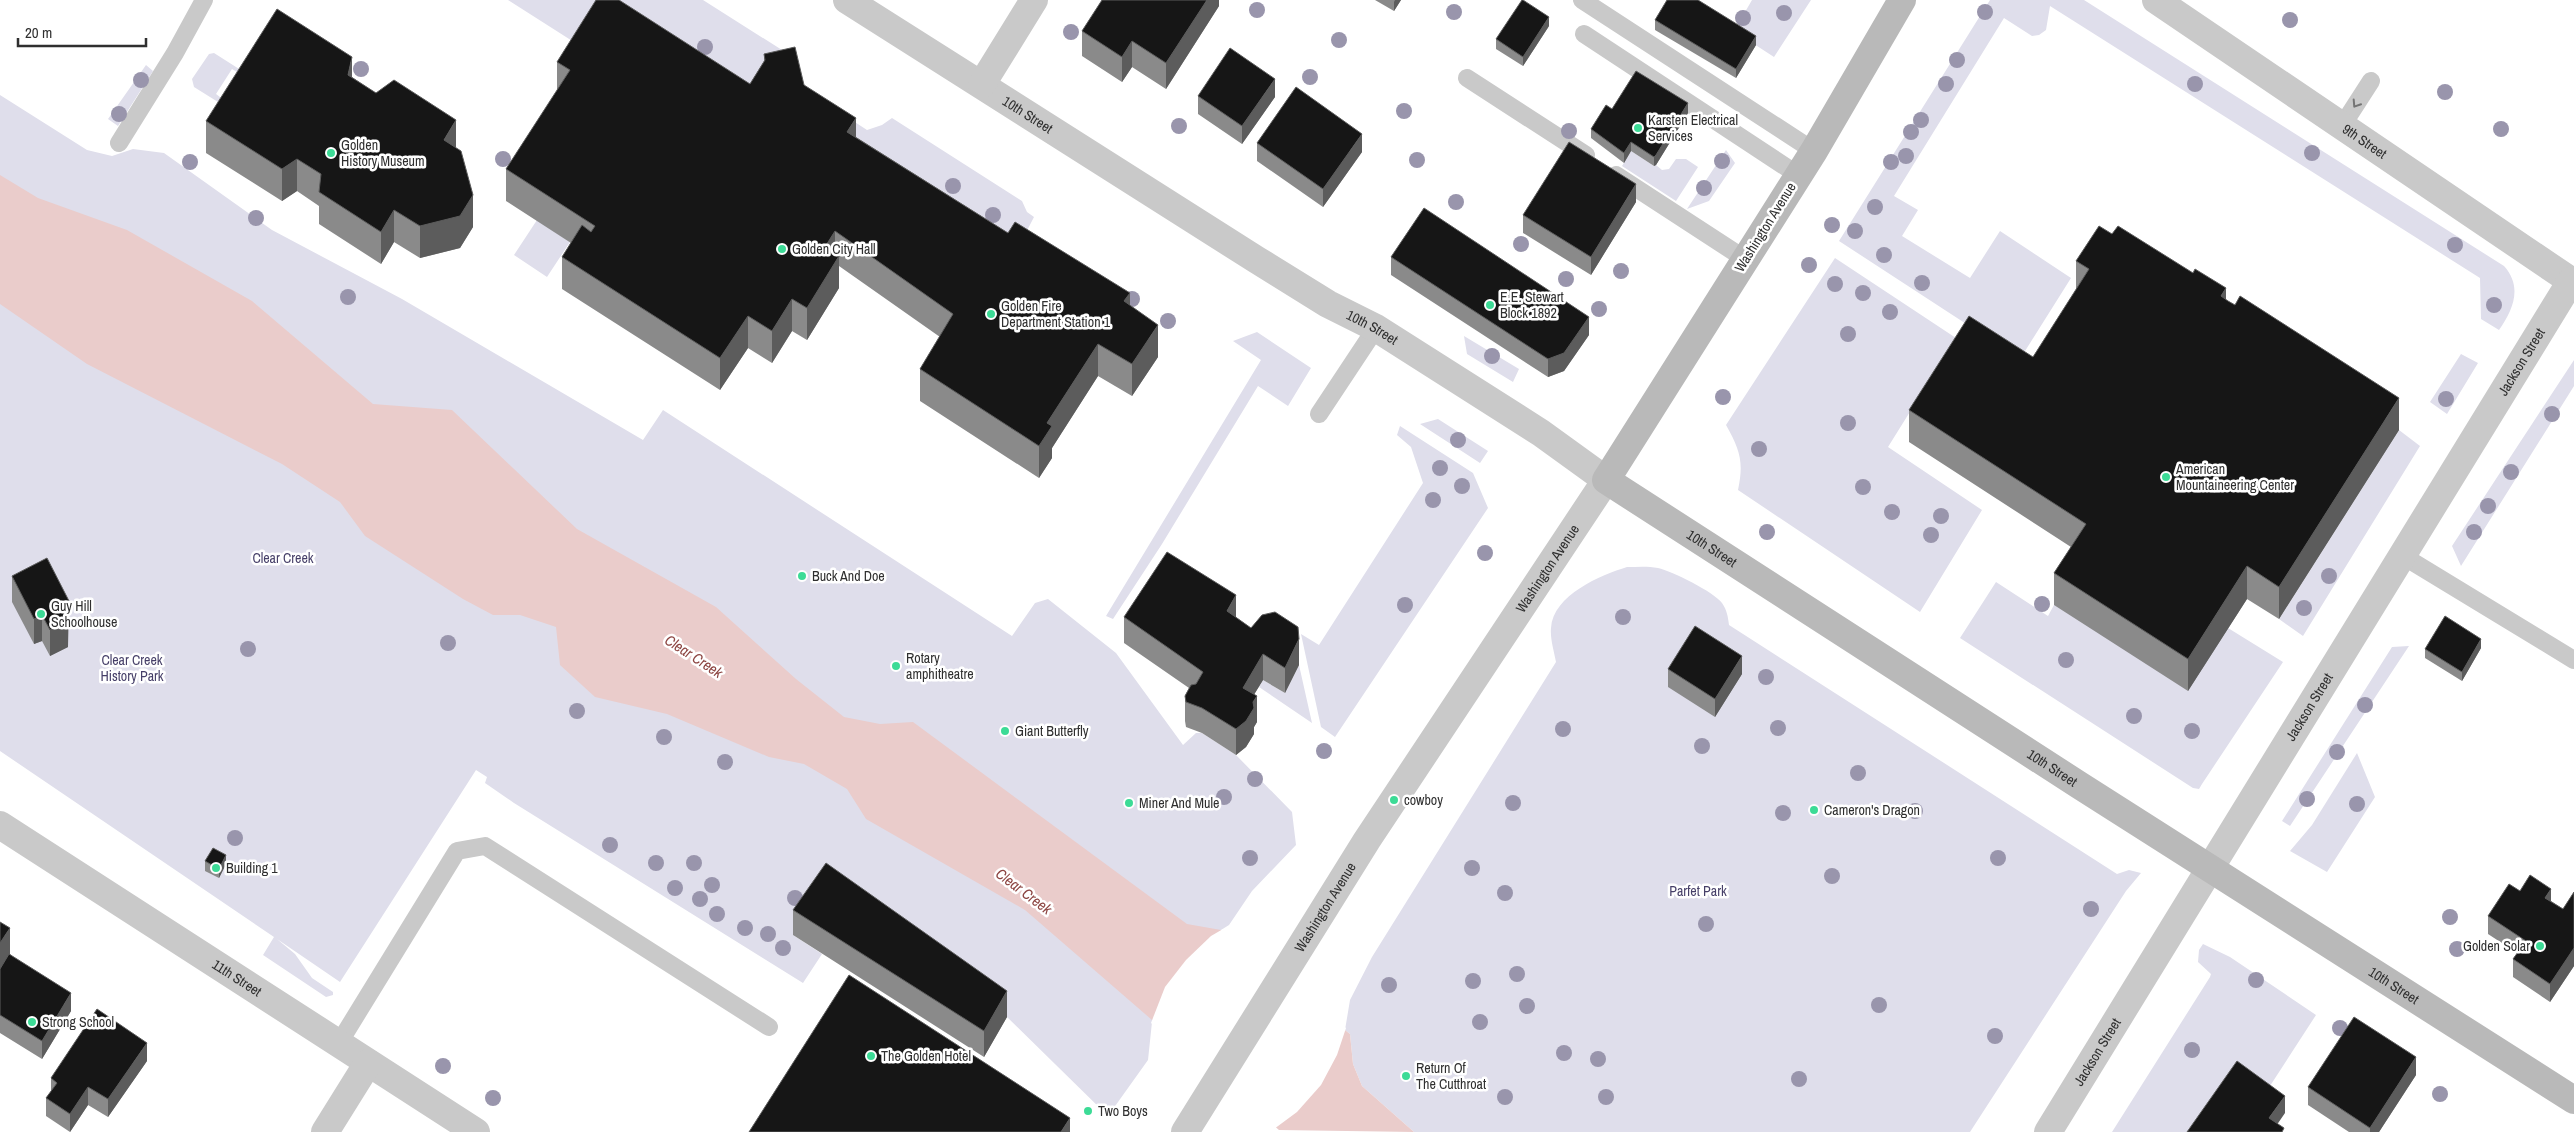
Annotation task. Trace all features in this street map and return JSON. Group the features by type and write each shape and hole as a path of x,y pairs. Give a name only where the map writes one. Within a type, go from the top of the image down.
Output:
{"main road":[{"name":"Washington Avenue","path":"1606,480 1814,151 1902,0"},
{"name":"10th Street","path":"1606,480 2211,870 2574,1100"}],"street":[{"name":"10th Street","path":"847,0 1265,265 1328,304 1376,328 1541,433 1606,480"},
{"path":"982,84 1034,0"},
{"name":"9th Street","path":"2156,0 2572,282"},
{"name":"Jackson Street","path":"2048,1132 2572,282"},
{"name":"Washington Avenue","path":"1185,1132 1318,922 1367,840 1606,480"},
{"name":"11th Street","path":"0,825 476,1132"},
{"path":"325,1132 368,1063"}],"lane":[{"path":"119,143 175,53 204,0"},
{"path":"1582,0 1814,151"},
{"path":"1584,34 1798,175"},
{"path":"1467,78 1745,259"},
{"path":"2342,126 2371,81"},
{"path":"1319,414 1376,328"},
{"path":"2403,556 2574,660"},
{"path":"338,1043 457,851 485,846 769,1027"}],"green space":[{"path":"508,0 607,0 577,44"},
{"path":"617,0 703,0 793,57 750,116"},
{"path":"1752,0 1811,0 1774,57 1734,31"},
{"path":"1990,0 2084,0 2504,266 2513,282 2514,298 2508,315 2499,330 2481,319 2480,278 2050,6 2046,30 2039,35 2032,36 2004,18 1894,196 1918,210 1902,236 1970,278 2000,231 2071,278 2020,359 1839,241"},
{"path":"214,53 247,74 245,77 232,69 216,94 228,103 226,107 194,87 192,79 209,54"},
{"path":"146,65 153,71 118,126 108,119"},
{"name":"Clear Creek","path":"0,95 87,150 112,156 133,149 164,153 272,230 402,299 643,440 663,410 1012,636 1035,603 1048,599 1116,653 1183,745 1196,733 1202,733 1236,755 1292,812 1296,845 1252,891 1229,925 1221,930 1152,1022 1148,1060 1108,1116 1007,1017 793,935 822,954 803,983 514,803 485,783 487,777 476,770 340,982 277,939 295,954 312,978 333,992 333,995 326,997 263,955 274,937 0,751"},
{"path":"838,111 867,130 882,125 892,118 1022,201 1027,212 1034,217 1015,254 847,164"},
{"path":"1726,150 1735,163 1709,201 1687,209"},
{"path":"1631,151 1662,170 1669,169 1676,159 1686,159 1698,167 1676,201 1622,166"},
{"path":"537,220 570,242 547,277 514,255"},
{"path":"1835,258 1956,338 1888,447 1982,510 1920,612 1738,490 1741,472 1740,456 1726,425"},
{"path":"1257,332 1311,368 1288,406 1258,386 1162,544 1113,619 1106,616 1261,360 1233,341"},
{"path":"1464,336 1519,369 1513,382 1467,354"},
{"path":"2461,354 2478,363 2447,414 2430,402"},
{"path":"2574,360 2574,386 2461,566 2452,546"},
{"path":"1438,419 1488,451 1480,463 1420,424"},
{"path":"1400,426 1473,473 1488,508 1335,737 1321,727 1301,634 1319,645 1423,483 1411,447 1397,435"},
{"path":"2399,430 2420,446 2303,636 2279,619"},
{"name":"Parfet Park","path":"1627,567 1658,568 1682,577 1702,588 1718,598 1722,603 1728,616 1729,625 2117,874 2129,870 2141,873 2126,891 1970,1132 1414,1132 1362,1086 1353,1064 1350,1034 1345,1030 1350,1000 1372,957 1556,662 1551,628 1554,616 1560,606 1569,596 1592,581"},
{"path":"1996,582 2048,616 2054,605 2228,628 2283,662 2199,789 2193,788 1960,638"},
{"path":"2409,646 2290,826 2282,821 2392,647"},
{"path":"1299,665 1312,723 1259,687 1263,680 1285,693"},
{"path":"2357,753 2375,797 2327,872 2290,851 2312,825"},
{"path":"2203,944 2230,957 2316,1015 2268,1089 2200,1132 2112,1132 2210,977 2211,974 2198,962 2199,950"}],"water":[{"name":"Clear Creek","path":"0,175 38,198 127,230 252,301 373,404 452,410 577,529 716,607 796,679 844,717 880,724 913,722 1187,924 1221,930 1350,1034 1353,1064 1362,1086 1414,1132 1279,1130 1025,910 866,819 847,789 804,764 769,757 667,714 595,697 560,665 556,627 520,615 493,615 463,599 365,536 340,502 282,464 87,364 0,304"}],"pier":[{"path":"1223,929 1346,1028 1337,1055 1321,1085 1297,1112 1274,1129 1151,1023 1165,987 1186,960 1211,936"}],"building":[{"name":"Golden City Hall","path":"596,0 619,0 750,84 765,60 764,54 795,47 804,85 856,118 847,132 1008,233 1015,222 1130,293 1124,301 1158,325 1132,364 1098,344 1047,423 1052,426 1039,446 920,369 953,314 835,231 825,247 839,256 807,308 792,299 772,331 748,316 720,358 562,257 582,225 591,232 595,226 506,169 570,70 557,62"},
{"path":"1102,0 1207,0 1166,63 1132,41 1122,57 1082,31"},
{"path":"1522,0 1549,17 1523,57 1496,39"},
{"path":"1667,0 1698,0 1756,36 1736,69 1655,20"},
{"name":"Golden History Museum","path":"277,9 352,57 348,75 376,93 394,80 456,120 444,140 461,151 473,195 460,216 420,226 394,210 381,232 319,192 321,174 297,159 282,169 206,121"},
{"path":"1230,48 1275,79 1242,126 1198,96"},
{"name":"Karsten Electrical Services","path":"1636,71 1688,103 1654,157 1631,142 1624,153 1591,129 1606,105 1612,109"},
{"path":"1296,87 1362,134 1323,189 1257,143"},
{"path":"1569,142 1636,184 1591,257 1523,215"},
{"name":"E.E. Stewart Block 1892","path":"1424,208 1589,317 1564,353 1548,359 1391,257"},
{"name":"American Mountaineering Center","path":"2099,226 2112,234 2118,226 2193,273 2195,269 2226,288 2221,296 2228,301 2235,305 2240,296 2399,398 2279,587 2247,566 2188,659 2054,573 2086,524 1909,410 1969,316 2033,357 2089,269 2076,261"},
{"path":"1167,552 1236,595 1227,611 1251,628 1262,615 1275,612 1298,627 1299,639 1285,668 1263,654 1243,688 1257,696 1253,702 1254,708 1246,721 1236,729 1202,708 1186,702 1185,696 1191,685 1196,684 1203,672 1124,617"},
{"path":"47,558 69,601 60,606 68,621 50,630 42,615 34,619 12,576"},
{"path":"2445,616 2481,639 2462,672 2425,649"},
{"path":"1695,626 1742,656 1715,699 1668,669"},
{"path":"213,848 226,855 219,869 205,861"},
{"path":"826,863 1007,991 984,1031 793,910"},
{"name":"Golden Solar","path":"2530,875 2551,889 2545,898 2563,909 2574,892 2574,948 2550,984 2513,959 2526,941 2488,916 2509,884 2520,891"},
{"path":"0,922 10,928 0,943"},
{"name":"Strong School","path":"9,954 71,993 42,1041 0,1015 0,969"},
{"name":"The Golden Hotel","path":"849,975 1070,1118 1061,1132 749,1132"},
{"path":"97,1009 147,1043 108,1099 88,1087 70,1114 46,1098 57,1083 51,1078"},
{"path":"2354,1017 2416,1057 2370,1128 2308,1087"},
{"path":"2237,1061 2285,1096 2269,1118 2284,1128 2282,1132 2187,1132"}],"place":[{"name":"Karsten Electrical Services","path":"1638,128"},
{"name":"Golden History Museum","path":"331,153"},
{"name":"Golden City Hall","path":"782,249"},
{"name":"E.E. Stewart Block 1892","path":"1490,305"},
{"name":"Golden Fire Department Station 1","path":"991,314"},
{"name":"American Mountaineering Center","path":"2166,477"},
{"name":"Buck And Doe","path":"802,576"},
{"name":"Guy Hill Schoolhouse","path":"41,614"},
{"name":"Rotary amphitheatre","path":"896,666"},
{"name":"Giant Butterfly","path":"1005,731"},
{"name":"cowboy","path":"1394,800"},
{"name":"Miner And Mule","path":"1129,803"},
{"name":"Cameron's Dragon","path":"1814,810"},
{"name":"Building 1","path":"216,868"},
{"name":"Golden Solar","path":"2540,946"},
{"name":"Strong School","path":"32,1022"},
{"name":"The Golden Hotel","path":"871,1056"},
{"name":"Return Of The Cutthroat","path":"1406,1076"},
{"name":"Two Boys","path":"1088,1111"}],"park label":[{"name":"Clear Creek History Park","path":"132,668"}]}
